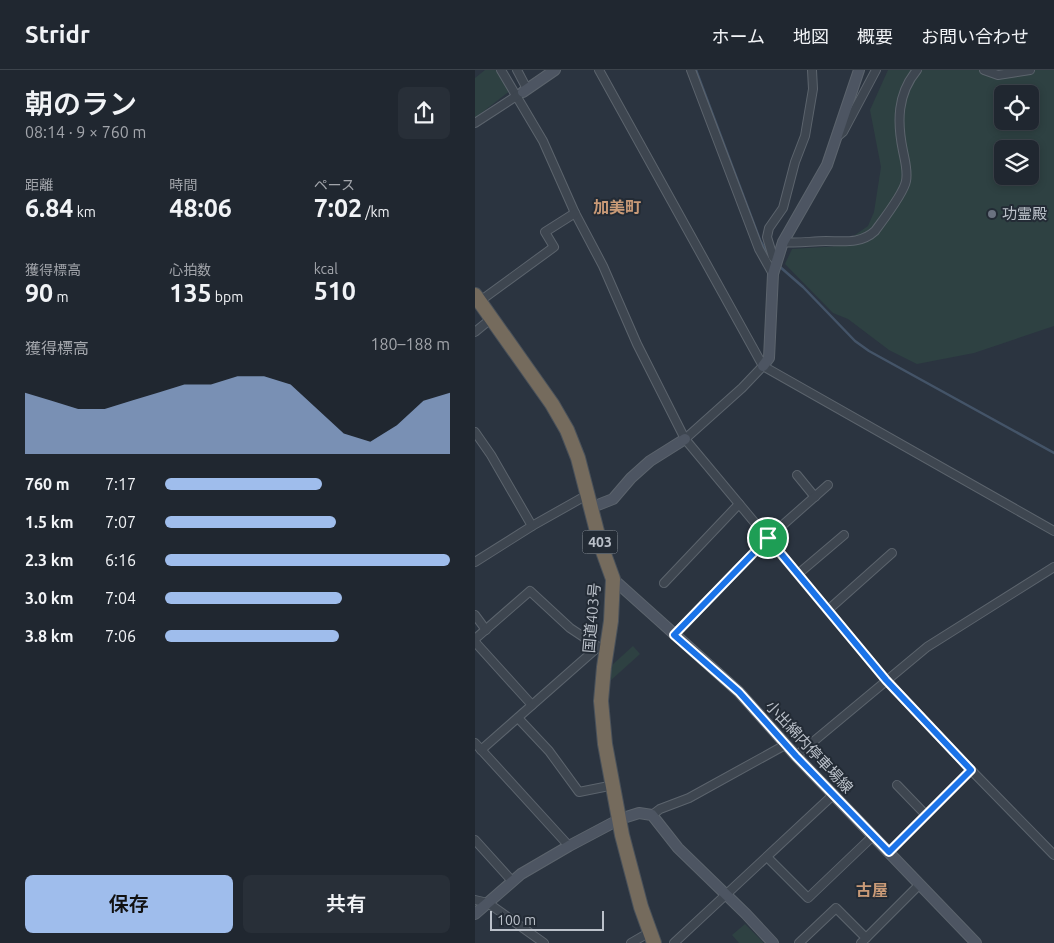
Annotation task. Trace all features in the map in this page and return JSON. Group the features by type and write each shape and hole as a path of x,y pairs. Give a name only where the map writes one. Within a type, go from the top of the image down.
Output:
{"highway":[{"name":"国道403号","path":"477,298 552,404 567,430 578,458 588,502 613,579 611,621 602,650 601,700 605,744 623,835 636,888 652,937"}],"main road":[{"path":"522,92 555,70"},
{"path":"763,366 769,358 773,274 783,242 827,165 859,70"},
{"path":"588,502 613,499 631,478 650,461 685,439"},
{"name":"小出綿内停車場線","path":"613,579 739,692 785,745 976,943"},
{"path":"475,914 521,874 620,819 639,813 652,815 678,848 773,943"}],"street":[{"path":"501,70 522,92"},
{"path":"517,70 522,92 575,214 603,266 637,344 685,439 886,680 1054,855"},
{"path":"599,70 763,366 1054,531"},
{"path":"691,70 759,249 773,274"},
{"path":"777,261 773,257 767,237 769,228 783,208 795,162 805,136 813,89 812,70"},
{"path":"837,137 843,132 877,70"},
{"path":"783,242 799,244 825,241 856,241 871,235 879,226 906,183 906,165 898,116 906,90 917,70"},
{"path":"984,70 998,75 1031,70"},
{"path":"475,123 522,92"},
{"path":"477,298 554,246 545,232 575,214"},
{"path":"475,332 492,318"},
{"path":"685,439 763,366"},
{"path":"475,432 491,455 532,526"},
{"path":"797,475 815,497"},
{"path":"674,635 768,538 828,485"},
{"path":"475,562 532,526 588,502"},
{"path":"664,583 739,504"},
{"path":"798,574 844,535"},
{"path":"828,610 892,553"},
{"path":"796,756 927,647 1054,567"},
{"path":"481,750 532,705 602,650 570,628 530,591 475,641 532,705"},
{"path":"475,615 486,630"},
{"path":"519,718 549,752 579,792 614,785"},
{"path":"475,743 569,846"},
{"path":"652,815 660,809 689,798 785,745"},
{"path":"889,852 971,770"},
{"path":"897,785 926,815"},
{"path":"674,943 833,795"},
{"path":"767,857 808,898 873,836"},
{"path":"475,840 512,881"},
{"path":"799,943 836,908 863,940 919,885"},
{"path":"475,900 488,903 544,943"},
{"path":"631,943 652,937"}],"shaded area":[{"path":"485,70 498,70 511,90 475,118 475,78"},
{"path":"888,70 1054,70 1054,326 974,353 917,364 889,350 848,319 833,313 785,264 792,249 839,246 868,226 874,212 881,167 870,110"},
{"path":"633,646 640,654 610,681 611,666"},
{"path":"745,924 764,943 739,943 732,935"}],"waterway":[{"path":"696,70 760,240 768,254"},
{"path":"779,266 803,287 855,341 869,351 1054,453"}],"place":[{"name":"功霊殿","path":"992,214"}],"district":[{"name":"加美町","path":"617,207"},
{"name":"古屋","path":"872,890"}],"route":[{"path":"768,538 886,680 971,770 889,852 796,756 739,692 674,635 768,538"}]}
